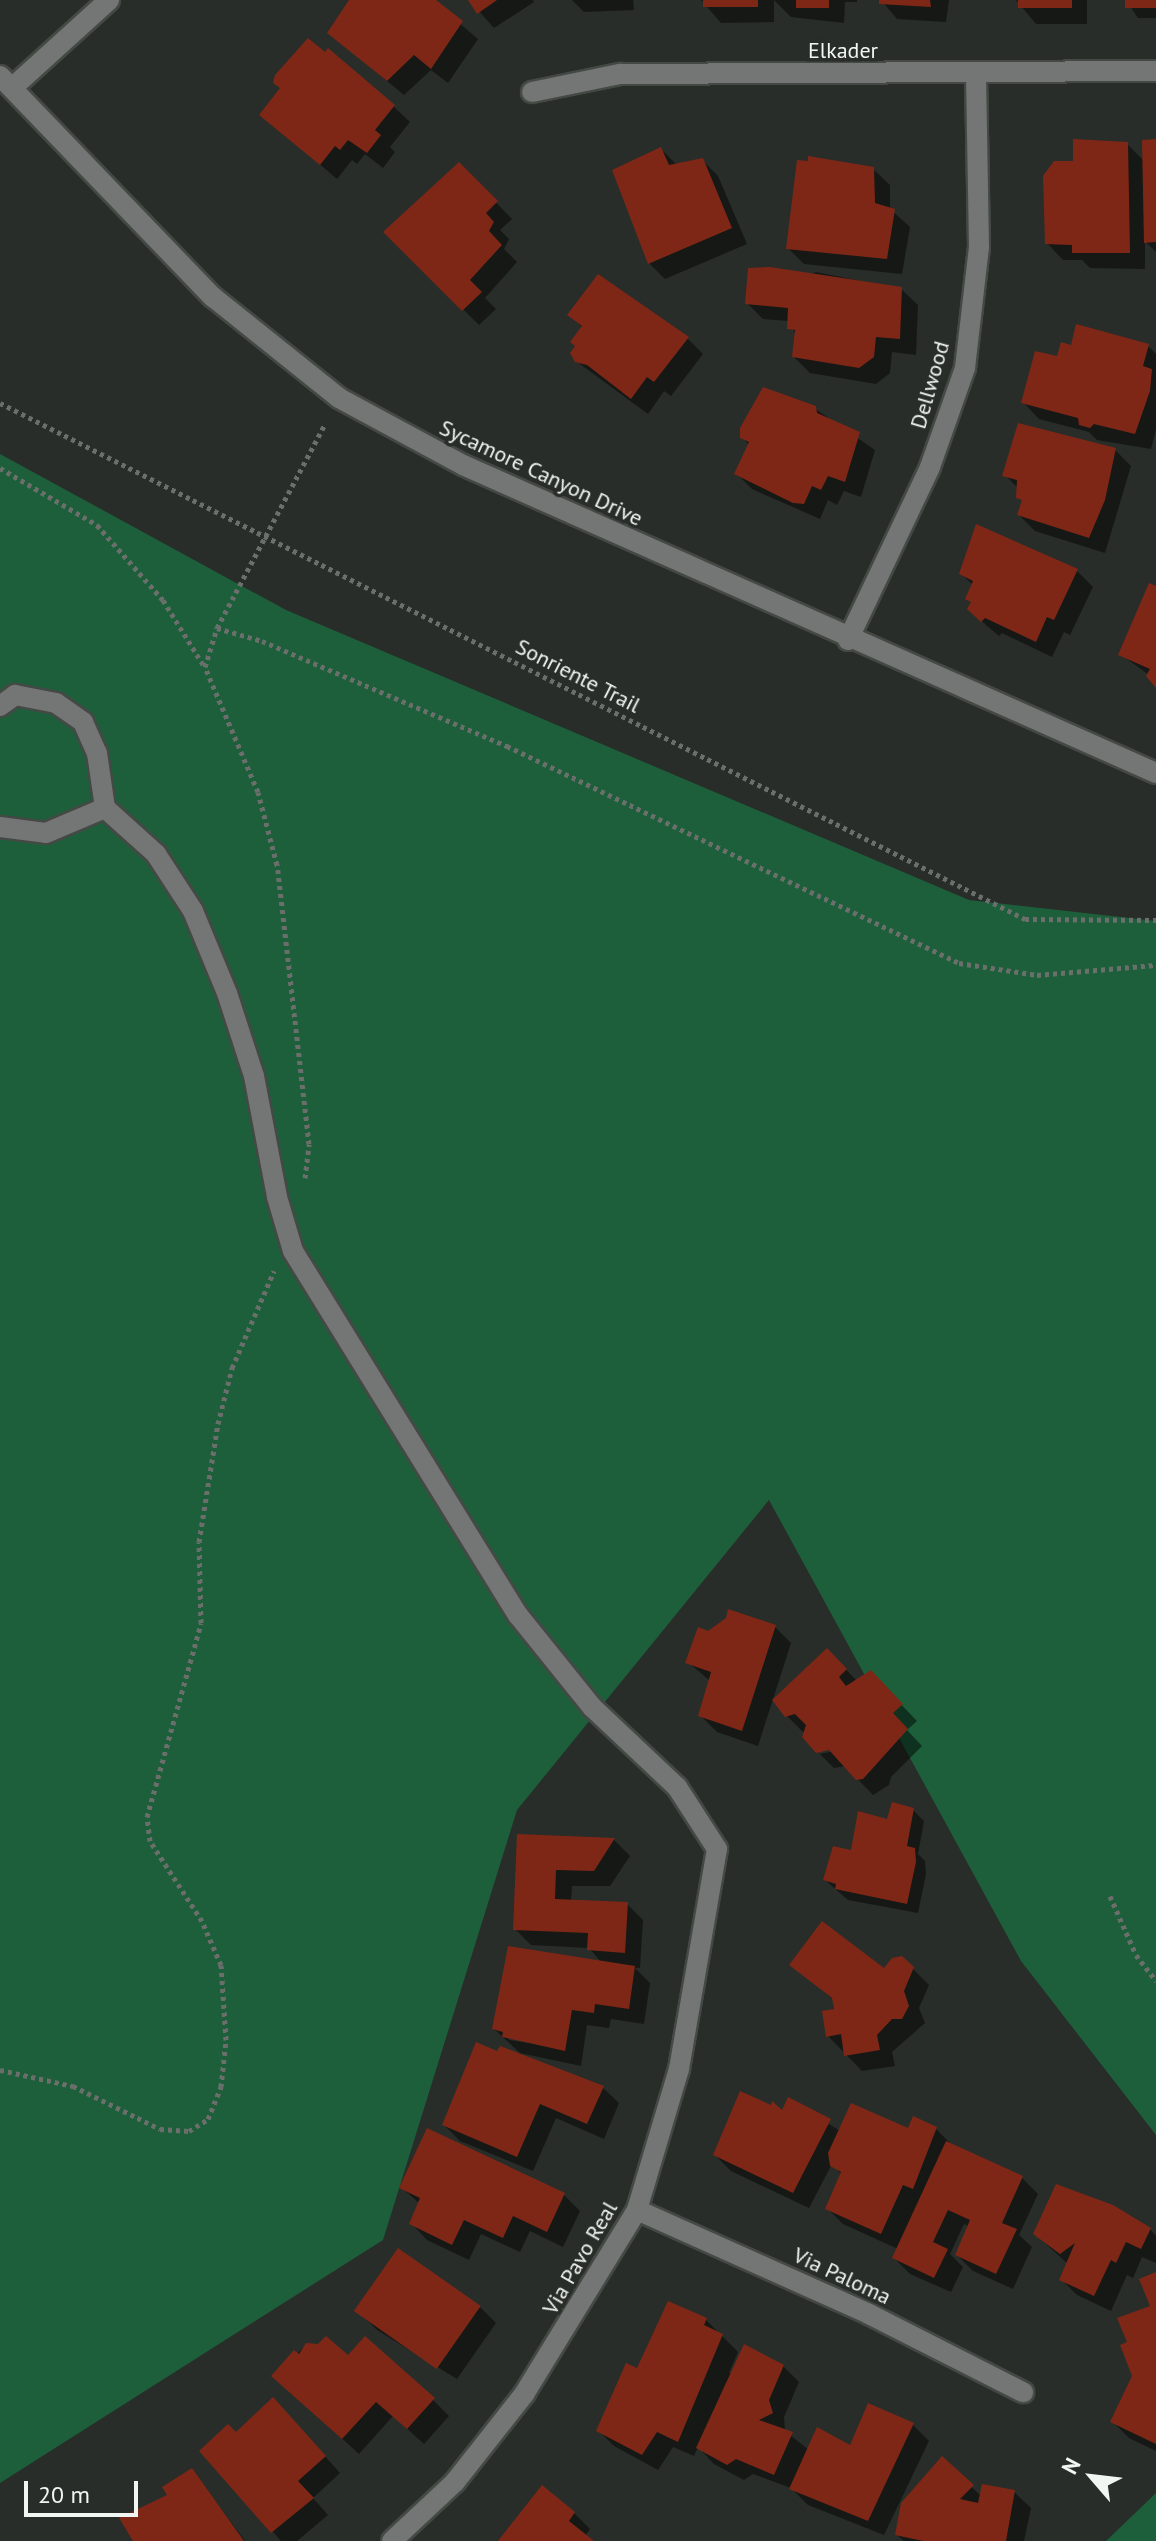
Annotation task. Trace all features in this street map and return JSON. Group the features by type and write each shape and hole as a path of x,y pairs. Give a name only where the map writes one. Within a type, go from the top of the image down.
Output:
{"street":[{"path":"6,82 109,0"},
{"name":"Elkader","path":"532,92 620,74 976,75 1156,71"},
{"name":"Dellwood","path":"848,640 930,467 965,368 979,247 976,75"},
{"name":"Sycamore Canyon Drive","path":"6,82 213,297 339,398 463,465 848,640 1156,773"},
{"path":"0,706 15,695 42,700 83,722 97,753 105,808 156,854 193,911 254,1076 277,1197 293,1251"},
{"path":"0,827 46,833 105,808"},
{"name":"Via Pavo Real","path":"293,1251 518,1615 592,1707 677,1787 717,1849 679,2069 637,2210 606,2269 525,2393 455,2482 392,2541"},
{"name":"Via Paloma","path":"637,2210 869,2314 1023,2392"}],"path":[{"path":"205,667 217,628 339,398"},
{"name":"Sonriente Trail","path":"0,403 1025,919 1156,920"},
{"path":"0,468 97,525 163,600 205,667 258,792 277,865 309,1144 304,1183"},
{"path":"217,628 262,641 507,746 959,963 1037,975 1156,965"},
{"path":"0,2070 73,2086 160,2129 189,2131 208,2119 221,2087 226,2040 221,1965 202,1921 150,1841 147,1817 201,1623 199,1542 221,1410 255,1310 272,1273 293,1251"},
{"path":"1110,1896 1136,1955 1156,1981"}],"green space":[{"path":"0,454 286,610 969,900 1156,921 1156,2135 1021,1961 769,1500 517,1810 383,2240 0,2483"},
{"path":"1156,2493 1156,2541 1106,2541"}],"building":[{"path":"349,0 436,0 463,21 431,69 414,55 387,81 327,33"},
{"path":"468,0 497,0 477,14"},
{"path":"703,0 758,0 758,7 703,7"},
{"path":"796,0 829,0 829,8 796,8"},
{"path":"879,0 930,0 931,7 879,4"},
{"path":"1018,0 1072,0 1072,8 1018,8"},
{"path":"1125,0 1156,0 1156,8 1125,8"},
{"path":"308,38 325,52 328,48 395,105 375,130 381,135 367,153 348,140 340,150 335,146 320,165 259,115 280,88 273,83 275,75"},
{"path":"1073,139 1128,142 1130,253 1072,253 1072,245 1045,244 1043,176 1054,161 1073,161"},
{"path":"1156,139 1156,242 1144,243 1142,140"},
{"path":"661,147 669,165 703,158 732,228 648,264 612,170"},
{"path":"808,156 874,167 875,203 895,209 887,259 786,249 797,160 808,161"},
{"path":"459,162 498,201 486,213 494,222 489,231 502,245 470,280 482,292 462,311 383,232"},
{"path":"770,267 902,287 900,339 876,337 874,357 859,368 792,357 795,330 787,329 788,308 745,304 748,268"},
{"path":"598,274 689,337 654,382 647,377 631,399 587,365 575,362 570,353 575,346 570,342 582,326 567,315"},
{"path":"1076,324 1149,344 1143,366 1152,369 1150,391 1135,434 1094,424 1090,428 1079,425 1078,418 1021,403 1035,351 1057,356 1061,342 1071,345"},
{"path":"763,387 816,406 817,413 860,432 845,482 828,476 821,490 812,486 804,504 793,503 734,474 749,442 740,438 740,428"},
{"path":"1018,423 1116,448 1105,500 1089,538 1017,515 1022,500 1016,498 1017,480 1002,476"},
{"path":"976,524 1078,569 1054,620 1047,617 1036,642 985,618 981,622 967,609 971,602 965,599 973,581 959,574"},
{"path":"1149,583 1156,586 1156,688 1146,676 1150,669 1118,655"},
{"path":"728,1609 776,1625 742,1731 698,1716 711,1672 685,1663 698,1627 708,1631 726,1618"},
{"path":"827,1648 847,1669 839,1677 846,1686 871,1670 903,1704 893,1713 908,1729 863,1779 856,1780 829,1750 816,1753 802,1737 806,1725 795,1714 785,1717 772,1700"},
{"path":"892,1802 914,1808 907,1846 915,1848 916,1862 907,1904 835,1889 836,1884 823,1880 833,1846 851,1850 858,1811 887,1819"},
{"path":"517,1834 615,1838 594,1871 556,1870 555,1899 628,1902 625,1953 587,1950 588,1933 513,1930"},
{"path":"822,1921 884,1968 892,1958 902,1956 914,1967 904,1991 909,2006 902,2019 892,2019 877,2035 880,2050 844,2056 841,2034 826,2037 822,2011 834,2009 832,1998 789,1965"},
{"path":"508,1946 635,1966 629,2009 595,2004 594,2013 572,2010 565,2051 502,2037 503,2032 492,2029"},
{"path":"476,2042 497,2051 500,2046 604,2086 587,2124 540,2104 517,2157 442,2125"},
{"path":"740,2091 771,2105 772,2101 782,2110 788,2097 831,2119 793,2193 713,2155"},
{"path":"851,2103 908,2128 913,2116 937,2127 913,2189 903,2185 881,2234 825,2209 841,2172 830,2166 828,2153"},
{"path":"427,2128 565,2193 547,2232 513,2216 503,2238 464,2220 452,2245 409,2224 420,2198 399,2188"},
{"path":"946,2141 1023,2176 1002,2223 1017,2229 996,2274 955,2255 970,2220 948,2210 933,2242 948,2249 934,2278 892,2258"},
{"path":"1056,2184 1113,2205 1151,2228 1141,2249 1126,2242 1116,2263 1111,2260 1094,2296 1059,2280 1075,2243 1060,2254 1033,2234"},
{"path":"398,2248 481,2306 437,2369 354,2311"},
{"path":"1156,2272 1156,2444 1110,2422 1132,2376 1120,2345 1127,2342 1117,2318 1150,2306 1139,2279"},
{"path":"668,2301 707,2318 704,2325 723,2334 678,2442 657,2432 642,2455 596,2431 626,2363 637,2368"},
{"path":"326,2336 348,2355 365,2336 435,2398 407,2429 376,2402 342,2439 271,2376 294,2350 299,2354 306,2343 318,2344"},
{"path":"744,2344 784,2365 769,2400 773,2413 759,2420 793,2432 774,2475 736,2459 727,2465 696,2448"},
{"path":"273,2397 326,2456 298,2481 314,2498 271,2533 199,2451 228,2424 236,2432"},
{"path":"868,2403 914,2423 868,2521 789,2489 817,2427 850,2445"},
{"path":"942,2456 974,2485 960,2499 978,2503 982,2484 1015,2490 1006,2541 923,2541 895,2535 901,2503"},
{"path":"192,2468 244,2541 133,2541 119,2518 167,2495 162,2487"},
{"path":"542,2485 575,2512 569,2521 594,2541 498,2541"}]}
